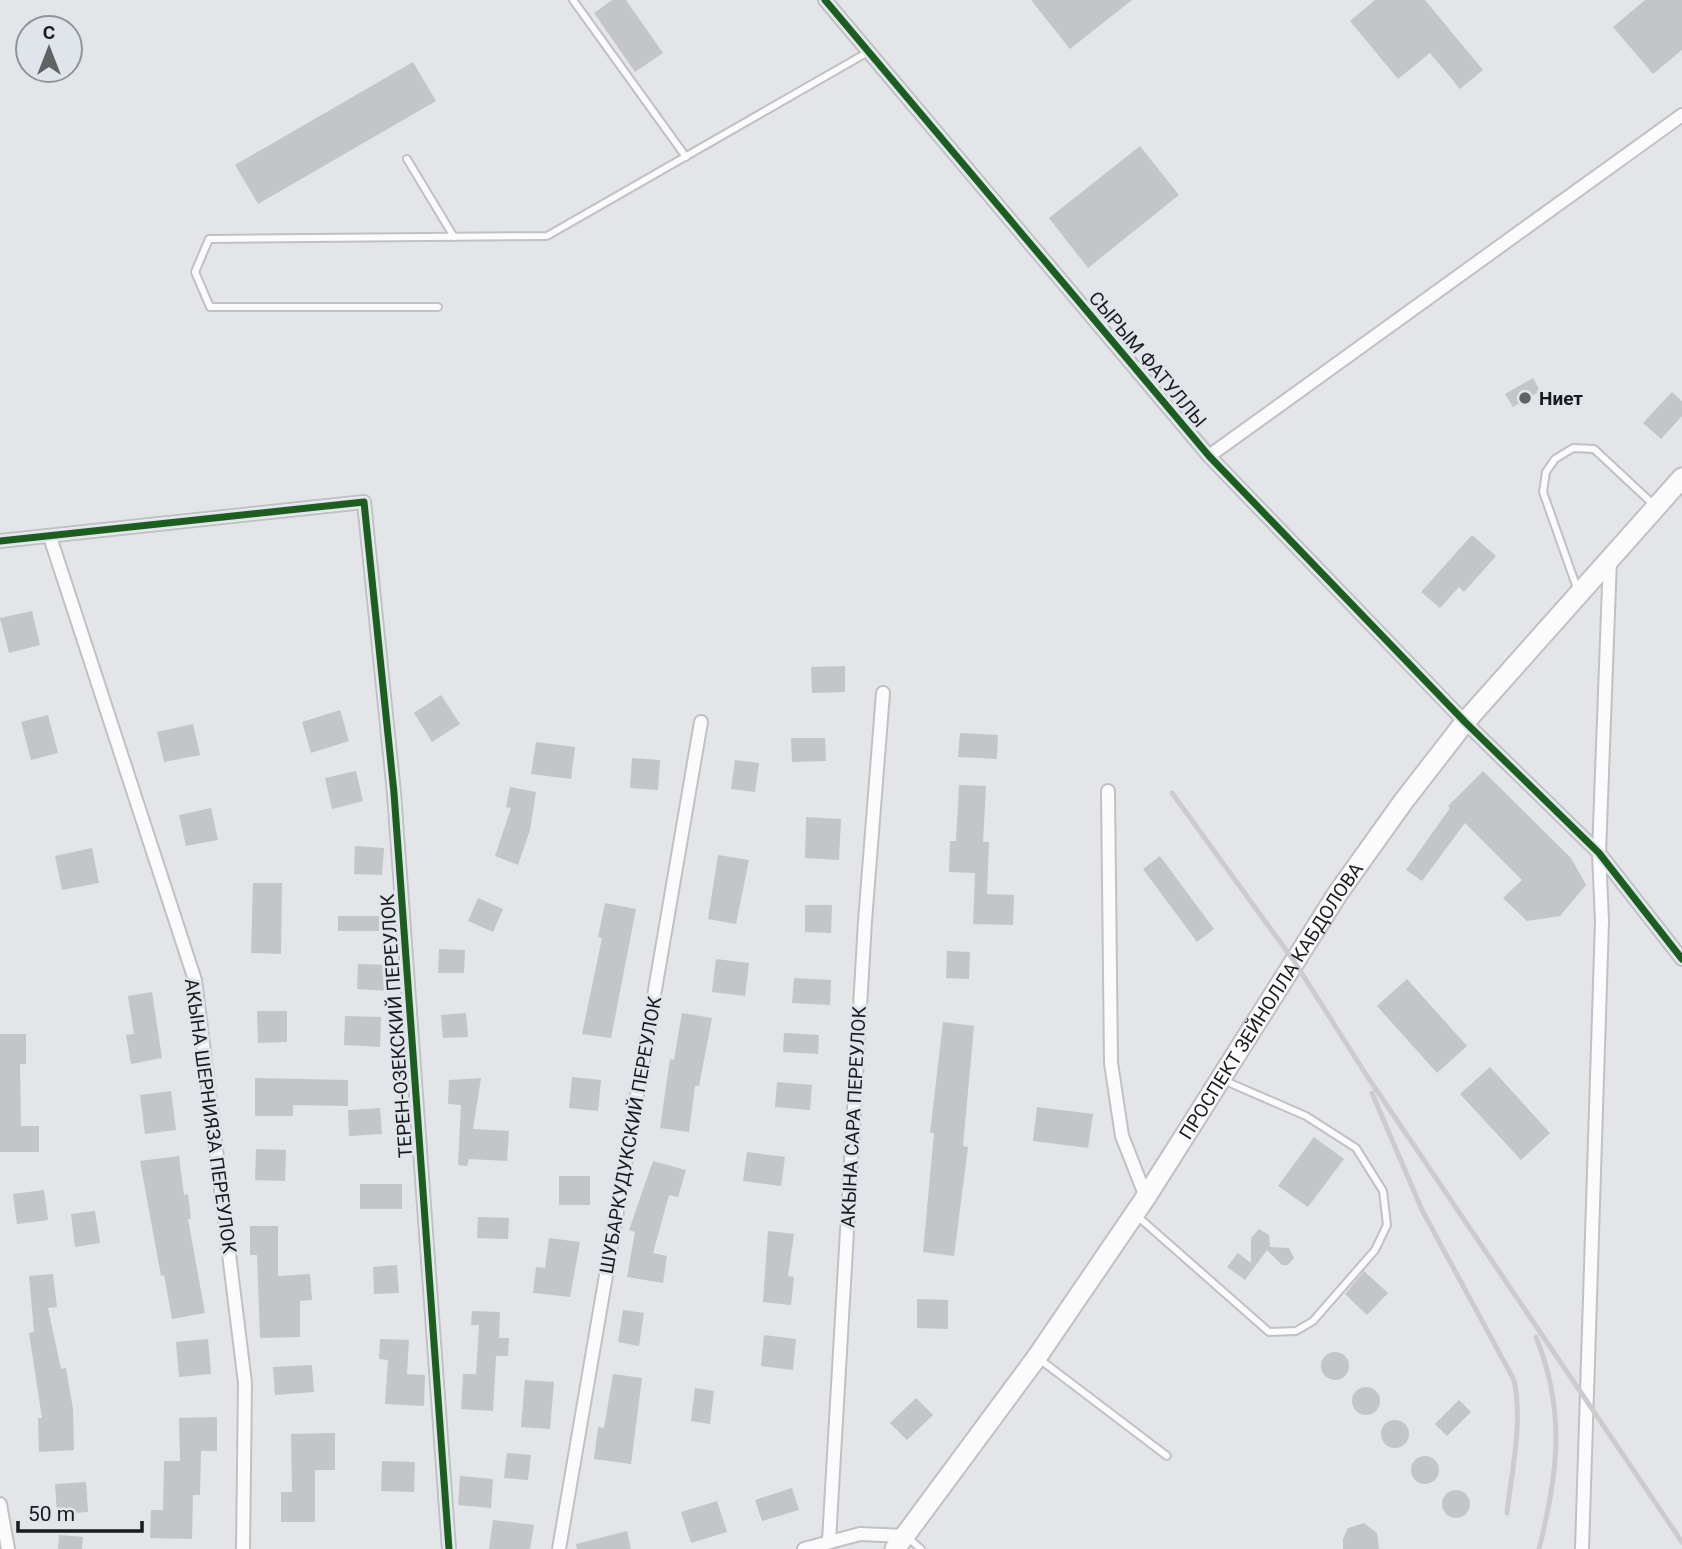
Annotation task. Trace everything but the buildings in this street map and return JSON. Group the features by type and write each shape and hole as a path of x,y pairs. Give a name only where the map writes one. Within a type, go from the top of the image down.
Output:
{"main road":[{"name":"ПРОСПЕКТ ЗЕЙНОЛЛА КАБДОЛОВА","path":"907,1545 1135,1214 1338,892 1465,722 1682,478"}],"street":[{"name":"СЫРЫМ ФАТУЛЛЫ","path":"825,0 1209,456 1465,722 1599,853 1682,959"},
{"path":"1209,456 1682,115"},
{"name":"ТЕРЕН-ОЗЕКСКИЙ ПЕРЕУЛОК","path":"50,537 364,502 394,793 449,1549"},
{"path":"0,541 50,537"},
{"name":"АКЫНА ШЕРНИЯЗА ПЕРЕУЛОК","path":"50,537 195,980 245,1383 243,1549"},
{"path":"1583,1549 1602,921 1599,853 1610,557"},
{"name":"АКЫНА САРА ПЕРЕУЛОК","path":"829,1542 864,934 883,694"},
{"name":"ШУБАРКУДУКСКИЙ ПЕРЕУЛОК","path":"559,1549 701,722"},
{"path":"1108,792 1111,1063 1122,1136 1146,1197"},
{"path":"0,1504 8,1549"},
{"path":"804,1549 860,1534 907,1545"}],"lane":[{"path":"573,0 686,157"},
{"path":"438,307 210,307 195,272 209,239 547,236 870,51"},
{"path":"407,159 454,237"},
{"path":"1578,593 1543,492 1546,472 1555,458 1573,448 1594,449 1655,507"},
{"path":"1135,1214 1269,1332 1296,1331 1313,1321 1375,1250 1387,1225 1383,1191 1356,1148 1306,1116 1220,1079"},
{"path":"1037,1357 1167,1456"}],"railway":[{"path":"1172,793 1294,961 1367,1076 1682,1542"},
{"path":"1372,1093 1422,1210 1514,1380 1517,1429 1507,1513"},
{"path":"1536,1337 1552,1391 1556,1443 1551,1495 1539,1549"}],"cycle path":[{"path":"825,0 1209,456 1465,722 1599,853 1682,959"},
{"path":"0,541 364,502 394,793 449,1549"}],"place":[{"name":"Ниет","path":"1525,398"}]}
